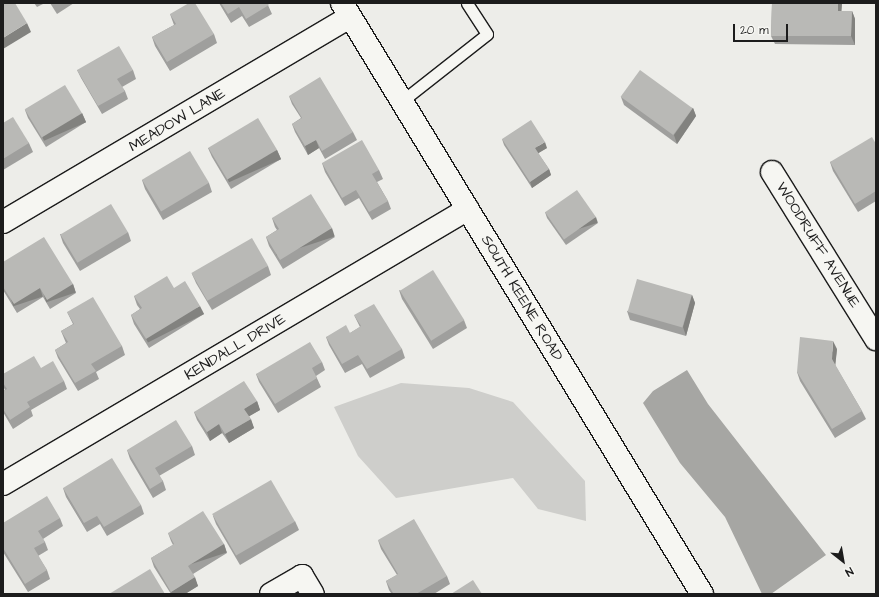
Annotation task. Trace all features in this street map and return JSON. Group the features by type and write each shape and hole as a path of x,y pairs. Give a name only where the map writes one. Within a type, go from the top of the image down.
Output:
{"street":[{"name":"SOUTH KEENE ROAD","path":"346,10 702,594"},
{"name":"MEADOW LANE","path":"3,222 346,10"},
{"name":"WOODRUFF AVENUE","path":"772,172 876,339"},
{"name":"KENDALL DRIVE","path":"3,484 468,209"},
{"path":"271,594 302,576 313,594"}],"lane":[{"path":"402,102 487,34 467,3"}],"shaded area":[{"path":"687,370 708,404 826,555 771,594 762,594 725,517 680,463 643,403 653,391"},
{"path":"401,383 469,388 513,402 585,481 586,521 538,509 513,478 396,498 358,456 334,407"}],"building":[{"path":"3,3 15,3 27,23 3,38"},
{"path":"189,3 195,3 214,34 167,62 152,37 176,24 170,14"},
{"path":"221,3 267,3 269,5 246,19 239,7 228,14"},
{"path":"772,3 838,3 838,11 852,11 851,36 771,36"},
{"path":"119,46 133,70 117,79 125,91 98,106 77,70"},
{"path":"640,70 693,108 673,135 621,97"},
{"path":"320,77 353,132 322,151 316,140 305,146 292,124 302,118 289,96"},
{"path":"65,85 82,113 42,137 25,109"},
{"path":"13,117 29,143 3,159 3,123"},
{"path":"258,118 277,150 227,180 208,148"},
{"path":"531,120 545,142 535,148 549,169 530,182 502,139"},
{"path":"872,137 876,144 876,191 855,204 830,162"},
{"path":"362,140 379,170 372,174 388,201 369,212 356,190 342,198 322,163"},
{"path":"190,151 209,183 161,212 142,180"},
{"path":"577,190 596,217 564,239 545,212"},
{"path":"311,194 332,228 280,260 266,237 279,229 272,218"},
{"path":"111,204 128,232 77,263 60,234"},
{"path":"44,237 73,284 47,300 40,288 14,304 3,287 3,262"},
{"path":"252,238 268,266 207,301 191,273"},
{"path":"433,270 464,320 431,341 400,291"},
{"path":"167,276 174,288 185,281 200,306 146,339 131,315 142,308 134,296"},
{"path":"637,279 692,295 682,327 628,312"},
{"path":"93,297 122,346 91,364 96,371 75,383 55,350 68,342 61,331 74,324 67,312"},
{"path":"374,304 402,349 367,369 358,355 342,364 326,337 346,325 350,333 361,326 354,315"},
{"path":"800,337 833,341 832,359 862,411 832,429 797,372"},
{"path":"310,342 322,362 312,368 317,378 275,404 256,374"},
{"path":"34,356 41,368 53,361 64,381 27,402 30,407 10,420 3,409 3,391 7,389 3,383 3,374"},
{"path":"244,381 257,401 244,409 251,419 225,434 219,424 207,432 194,412"},
{"path":"176,420 192,446 155,468 163,481 150,489 127,450"},
{"path":"112,458 141,505 104,527 97,516 84,523 63,488"},
{"path":"271,480 295,522 236,556 212,514"},
{"path":"47,496 60,518 38,531 45,542 34,548 47,570 25,584 3,548 3,523"},
{"path":"203,511 224,544 188,566 195,577 171,592 151,558 174,544 168,533"},
{"path":"414,519 447,576 416,594 390,594 393,593 386,581 398,574 378,540"},
{"path":"150,569 165,594 109,594"},
{"path":"473,580 482,594 451,594"}]}
